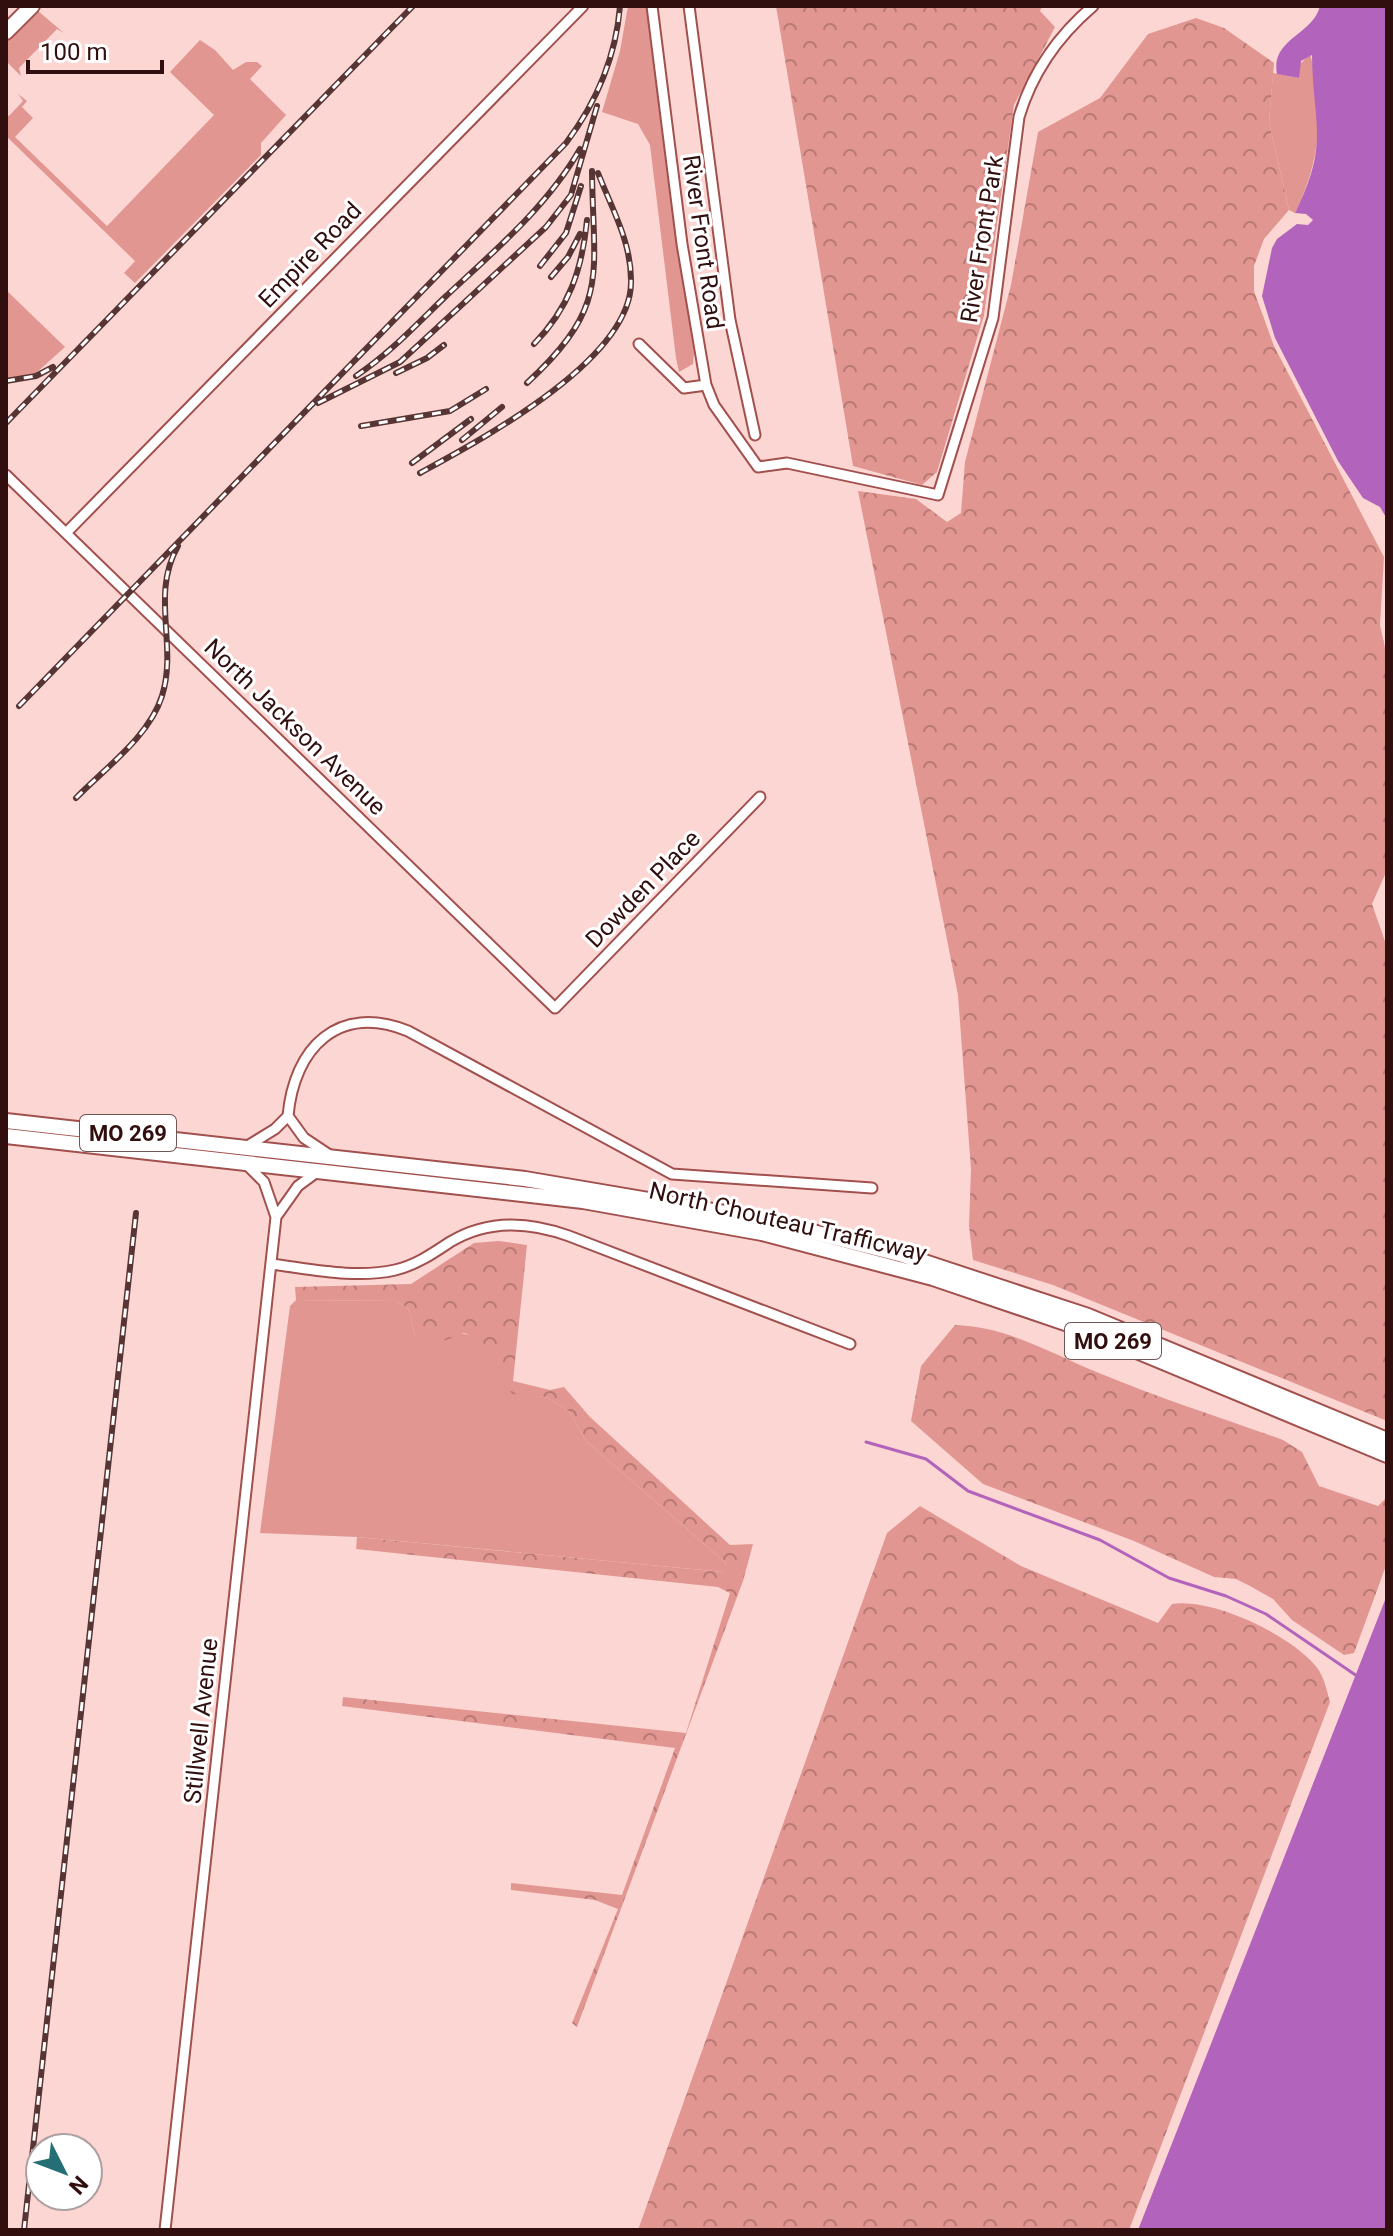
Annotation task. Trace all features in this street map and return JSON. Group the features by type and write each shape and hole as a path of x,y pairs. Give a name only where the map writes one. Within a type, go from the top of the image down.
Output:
{"main road":[{"path":"6,32 32,6"},
{"name":"North Chouteau Trafficway","path":"6,1121 249,1145 618,1192 986,1281 1088,1316 1387,1440"},
{"name":"North Chouteau Trafficway","path":"6,1136 597,1203 832,1243 1086,1330 1387,1455"}],"street":[{"name":"Empire Road","path":"66,533 583,6"},
{"name":"River Front Road","path":"652,6 682,244 706,385 714,405 758,467"},
{"name":"River Front Road","path":"689,6 730,320 755,435"},
{"name":"River Front Park","path":"758,467 787,463 938,495 993,318 1019,117 1026,95 1061,38 1093,6"},
{"path":"639,344 684,388 706,385"},
{"name":"North Jackson Avenue","path":"6,475 555,1008"},
{"name":"Dowden Place","path":"555,1008 760,797"},
{"name":"North Chouteau Trafficway","path":"288,1116 291,1086 303,1058 331,1033 345,1026 375,1022 408,1031 672,1174 872,1188"},
{"path":"249,1145 275,1129 288,1116 304,1138 330,1156"},
{"name":"Stillwell Avenue","path":"165,2230 276,1217 264,1182 247,1164"},
{"path":"276,1217 298,1186 317,1172"},
{"path":"271,1264 359,1273 392,1271 416,1263 476,1230 501,1225 529,1225 557,1232 850,1344"}],"green space":[{"path":"628,6 647,6 694,353 693,364 679,372 650,145 638,124 602,112 620,51"},
{"path":"776,6 1042,6 1040,11 1055,27 1014,105 984,315 937,472 922,485 853,466"},
{"path":"38,11 64,33 57,29 19,68 21,76 6,61 6,42"},
{"path":"1196,18 1224,28 1274,63 1269,122 1289,210 1264,239 1254,266 1254,291 1274,346 1384,557 1380,625 1387,657 1387,870 1372,904 1387,947 1387,1421 1053,1285 973,1260 969,1226 971,1169 958,995 858,491 916,499 947,522 961,513 965,462 1011,285 1038,132 1100,98 1148,34"},
{"path":"200,40 215,50 233,70 246,62 257,62 262,66 250,79 286,115 261,143 261,155 135,283 124,273 135,261 6,136 6,114 9,116 23,101 18,94 27,101 22,107 33,118 15,137 107,226 214,115 170,72"},
{"path":"1310,54 1318,95 1318,135 1310,175 1295,213 1289,210 1269,122 1273,73 1299,78 1298,66"},
{"path":"6,290 65,347 35,374 9,379 6,379"},
{"path":"499,1241 527,1245 513,1381 550,1390 564,1387 590,1417 730,1545 753,1544 743,1581 577,2027 572,2023 618,1909 595,1900 511,1890 511,1883 622,1895 675,1748 342,1706 343,1697 686,1733 730,1593 718,1587 356,1549 357,1537 723,1572 726,1563 587,1442 569,1411 546,1397 512,1394 492,1352 477,1339 464,1333 428,1347 415,1336 409,1309 396,1301 296,1300 295,1287 411,1284 474,1243"},
{"path":"296,1300 396,1301 409,1309 415,1336 450,1333 482,1340 491,1347 512,1393 546,1397 569,1411 587,1442 726,1563 724,1572 357,1537 260,1533 290,1306"},
{"path":"955,1325 1011,1336 1144,1391 1283,1440 1302,1452 1319,1486 1378,1506 1387,1497 1387,1563 1354,1653 1344,1655 1292,1620 1273,1599 1236,1579 1214,1577 1134,1541 983,1484 911,1421 921,1366"},
{"path":"920,1506 1021,1566 1158,1623 1172,1604 1207,1606 1247,1620 1301,1652 1317,1667 1326,1686 1330,1702 1129,2230 638,2230 887,1533"}],"shaded area":[{"path":"1320,6 1387,6 1387,519 1380,507 1363,498 1338,461 1275,338 1262,296 1272,248 1277,239 1297,224 1308,225 1313,220 1306,214 1295,213 1306,189 1316,151 1312,55 1301,61 1299,78 1277,74 1277,62 1286,45 1316,16"},
{"path":"1387,1595 1387,2230 1138,2230"}],"waterway":[{"path":"866,1442 926,1459 968,1491 1100,1540 1169,1578 1226,1596 1266,1614 1357,1676"}],"railway":[{"path":"6,423 413,6"},
{"path":"19,706 566,143 587,112 603,78 614,43 620,6"},
{"path":"318,403 400,362 546,227 571,195 597,106"},
{"path":"356,376 402,339 518,228 552,190 580,149"},
{"path":"527,383 573,332 585,309 594,263 592,171"},
{"path":"420,473 548,395 580,369 606,341 624,312 631,283 628,254 598,173"},
{"path":"540,266 566,233 581,186"},
{"path":"534,344 556,316 572,287 582,255 587,220"},
{"path":"551,277 568,257 580,234"},
{"path":"396,373 427,358 444,345"},
{"path":"6,381 36,376 53,367"},
{"path":"361,426 450,411 486,389"},
{"path":"462,440 502,407"},
{"path":"412,463 471,419"},
{"path":"76,798 137,738 156,711 166,677 166,583 178,546"},
{"path":"24,2230 136,1213"}]}
